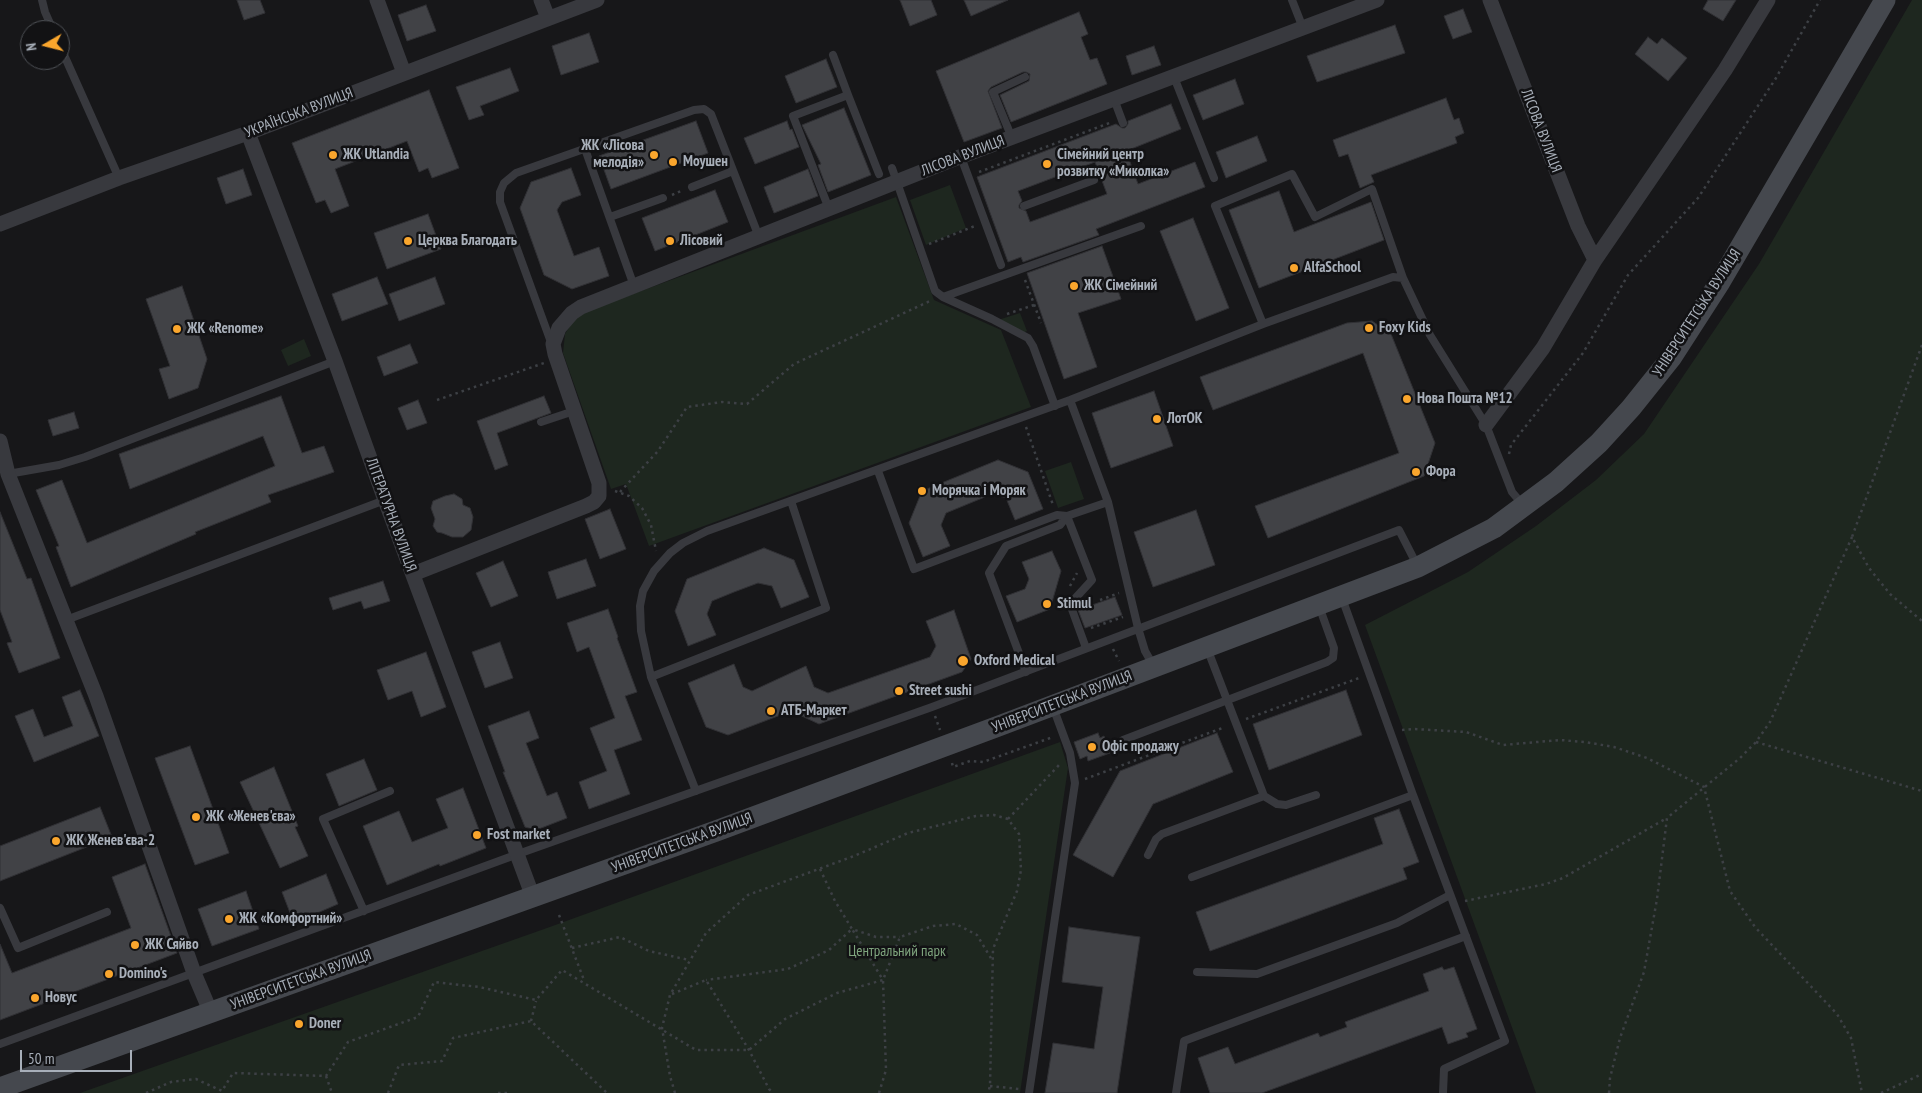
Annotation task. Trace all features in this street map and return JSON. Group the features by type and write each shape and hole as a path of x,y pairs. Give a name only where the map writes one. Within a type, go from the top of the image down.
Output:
{"main road":[{"name":"УНІВЕРСИТЕТСЬКА ВУЛИЦЯ","path":"0,1088 716,831 1053,705 1418,567 1494,528 1556,482 1599,443 1631,408 1671,358 1720,282 1885,0"}],"street":[{"path":"377,0 404,73"},
{"path":"542,0 548,18"},
{"name":"УКРАЇНСЬКА ВУЛИЦЯ","path":"0,224 119,178 248,133 597,0"},
{"name":"ЛІСОВА ВУЛИЦЯ","path":"552,358 553,344 559,328 580,307 829,209 894,175 961,157 1377,0"},
{"name":"ЛІСОВА ВУЛИЦЯ","path":"1490,0 1578,226 1595,260"},
{"path":"1486,425 1543,348 1595,260 1725,70 1768,0"},
{"name":"ЛІТЕРАТУРНА ВУЛИЦЯ","path":"248,133 335,361 533,897"},
{"path":"413,574 591,503 598,496 599,483 574,411 552,358"},
{"path":"0,440 8,474 96,696 194,973 211,1013"}],"lane":[{"path":"42,0 49,20"},
{"path":"1292,0 1303,28"},
{"path":"833,55 879,174"},
{"path":"70,68 119,178"},
{"path":"1012,138 993,92 1025,77"},
{"path":"1174,77 1214,178"},
{"path":"829,209 793,116 848,95"},
{"path":"1114,100 1122,121"},
{"path":"552,358 500,202 500,192 507,179 516,173 694,110 704,109 711,114 759,237"},
{"path":"585,149 634,286"},
{"path":"961,157 989,221 1001,265"},
{"path":"692,187 733,171"},
{"path":"1263,324 1215,206 1292,174 1315,218 1372,189 1403,278 1430,335 1486,425 1512,492 1524,507"},
{"path":"894,175 935,291 941,296 1028,338 1033,346 1055,406"},
{"path":"1024,206 1094,180"},
{"path":"610,217 663,198"},
{"path":"941,296 1141,226"},
{"path":"696,791 651,678 641,631 640,606 643,592 657,568 670,552 696,536 1023,418 1037,415 1055,406 1263,324 1393,277 1403,278"},
{"path":"8,474 59,465 85,457 335,361"},
{"path":"1070,400 1108,502 1138,628 1154,667"},
{"path":"541,422 574,411"},
{"path":"878,470 914,569 1057,515 1067,516 1108,502"},
{"path":"66,620 385,500"},
{"path":"651,678 826,608 791,501"},
{"path":"1067,516 1092,580 1070,604 1086,648"},
{"path":"1026,672 989,573 1006,546 1060,524 1067,516"},
{"path":"0,1044 518,854 932,708 1399,530 1418,567"},
{"path":"1341,596 1505,1041 1444,1069 1443,1093"},
{"path":"1123,740 1328,662 1332,658 1334,648 1318,604"},
{"path":"1206,647 1264,796 1277,804 1286,805 1316,795"},
{"path":"1029,1092 1074,783 1070,753 1053,705"},
{"path":"364,911 322,819 390,791"},
{"path":"1192,877 1414,794"},
{"path":"1148,855 1156,839 1162,834 1264,796"},
{"path":"1197,972 1257,974 1397,923 1450,895"},
{"path":"0,908 18,948 107,912"},
{"path":"1176,1093 1184,1042 1466,936"}],"path":[{"path":"1506,476 1511,445 1583,353 1628,275 1698,198 1776,78 1820,0"},
{"path":"968,176 1122,121"},
{"path":"663,198 692,187"},
{"path":"925,246 967,229"},
{"path":"1021,269 1040,323"},
{"path":"620,492 658,451 688,408 722,402 747,404 794,364 941,296"},
{"path":"1016,311 1034,305"},
{"path":"1453,903 1546,884 1563,878 1667,818 1740,758 1756,742 1770,722 1852,536 1922,345"},
{"path":"437,400 552,358"},
{"path":"1023,418 1057,515"},
{"path":"599,483 633,498 648,519 656,544 657,568"},
{"path":"1852,536 1869,568 1890,594 1922,621"},
{"path":"1069,587 1077,572"},
{"path":"1100,600 1119,592 1122,600"},
{"path":"1090,629 1127,615"},
{"path":"1074,783 1236,722 1370,675"},
{"path":"1391,732 1415,729 1466,732 1502,745 1560,740 1614,746 1647,758 1704,787 1730,891 1755,927 1837,1014 1851,1038 1862,1093"},
{"path":"1756,742 1922,791"},
{"path":"1008,819 1070,753"},
{"path":"675,1093 670,1076 662,1028 670,995 706,933 748,895 820,869 908,833 976,816 994,815 1008,819 1019,834 1021,870 1017,892 993,950 990,1086 988,1093"},
{"path":"1609,1093 1610,1078 1620,1038 1644,972 1657,899 1667,818"},
{"path":"820,869 839,908 884,980"},
{"path":"559,915 584,982"},
{"path":"852,930 876,937 900,937 933,926 956,924 978,935 993,962"},
{"path":"670,995 706,980 788,969 829,950 852,930"},
{"path":"572,948 620,937 649,951 689,960"},
{"path":"879,1093 886,1070 884,980 900,937"},
{"path":"531,1021 536,1000 562,970 696,1050 749,1050 785,1019 837,993 884,980"},
{"path":"706,980 773,1093"},
{"path":"326,1076 348,1042 418,1017 434,982 479,987 536,1000"},
{"path":"388,1093 400,1065 442,1061 453,1038 531,1021"},
{"path":"531,1021 607,1093"},
{"path":"146,1093 171,1082 196,1080 222,1092 233,1073 326,1076"},
{"path":"1880,1093 1922,1074"},
{"path":"326,1076 332,1093"},
{"path":"161,1086 162,1093"},
{"path":"990,1086 1029,1092"},
{"path":"498,1093 508,1093"}],"green space":[{"path":"1912,0 1922,0 1922,1093 1536,1093 1365,625 1468,572 1536,526 1596,480 1644,434 1759,264"},
{"path":"950,185 966,228 926,245 910,200"},
{"path":"896,197 934,300 1001,330 1031,407 649,546 626,484 611,489 563,353 565,334 576,315"},
{"path":"1020,313 1027,331 1023,333 998,320"},
{"path":"304,339 311,356 288,366 281,350"},
{"path":"1071,462 1084,499 1058,508 1045,471"},
{"name":"Центральний парк","path":"1060,742 1068,768 1020,1093 80,1093 547,928"}],"building":[{"path":"237,0 260,0 265,13 244,20"},
{"path":"900,0 931,0 937,15 910,26"},
{"path":"964,0 1008,0 971,16"},
{"path":"1708,0 1736,0 1723,21 1703,9"},
{"path":"426,5 436,31 407,41 398,15"},
{"path":"1463,9 1472,32 1453,39 1444,16"},
{"path":"1079,12 1088,34 1081,37 1090,60 1097,58 1107,84 1011,122 1000,95 1029,81 1030,74 1023,72 991,87 988,91 1002,128 964,142 936,71"},
{"path":"1395,25 1405,53 1317,82 1307,56"},
{"path":"589,33 599,62 561,75 552,46"},
{"path":"1648,37 1657,44 1662,38 1687,58 1668,81 1635,54"},
{"path":"1154,46 1161,65 1132,75 1126,56"},
{"path":"826,59 837,87 796,103 785,76"},
{"path":"510,68 519,91 480,106 484,115 469,120 456,87"},
{"path":"1235,79 1244,104 1203,120 1193,95"},
{"name":"ЖК Utlandia","path":"429,90 459,168 432,178 428,168 419,172 407,141 335,169 349,206 331,213 325,200 316,203 292,143"},
{"path":"1446,98 1454,120 1459,118 1464,133 1455,137 1457,143 1371,175 1374,182 1360,188 1348,154 1339,157 1333,140"},
{"path":"1171,104 1181,129 1126,151 1138,184 1195,162 1205,187 1096,229 1099,235 1023,262 1021,257 1008,262 977,177 1116,124 1125,128 1128,121","holes":["1095,162 1107,194 1030,222 1026,211 1019,208 1022,201 1018,191"]},
{"path":"844,108 871,175 828,192 818,165 821,164 802,125"},
{"name":"ЖК «Лісова мелодія»","path":"696,121 708,153 611,189 599,156"},
{"path":"787,121 799,147 755,164 744,138"},
{"path":"1257,136 1267,161 1226,178 1216,152"},
{"path":"571,168 581,195 562,202 557,210 574,256 599,247 609,276 572,289 544,275 520,208 531,182"},
{"path":"243,169 252,195 226,204 217,178"},
{"path":"808,169 818,196 774,213 764,187"},
{"path":"715,190 728,222 655,251 642,218"},
{"path":"1279,191 1294,232 1371,202 1384,240 1259,288 1229,210"},
{"name":"Церква Благодать","path":"428,214 441,249 387,269 374,233"},
{"path":"1193,218 1229,308 1196,321 1160,231"},
{"name":"ЖК Сімейний","path":"1102,246 1121,299 1078,313 1097,367 1064,379 1027,273"},
{"path":"377,277 388,304 342,321 332,294"},
{"path":"435,277 445,304 399,321 389,294"},
{"name":"ЖК «Renome»","path":"182,286 207,359 198,388 169,399 159,369 170,366 146,299"},
{"path":"1372,321 1391,334 1435,443 1424,476 1268,538 1255,506 1399,453 1363,353 1213,410 1200,377 1347,323"},
{"path":"410,344 418,363 384,376 377,357"},
{"path":"1154,391 1173,446 1111,468 1092,413"},
{"path":"281,396 302,453 324,446 334,472 268,495 271,502 195,532 196,534 71,587 56,547 59,546 36,490 62,480 87,543 275,466 263,436 130,489 119,454"},
{"path":"544,396 551,413 497,433 508,465 495,470 477,421"},
{"path":"418,400 427,423 407,430 398,408"},
{"path":"74,412 79,428 53,436 48,420"},
{"path":"998,460 1028,472 1043,509 1015,520 1006,498 992,494 946,513 941,525 950,546 923,557 909,523 922,491"},
{"path":"454,494 462,499 463,505 470,508 473,517 471,530 463,537 452,537 437,532 433,526 435,519 431,508 433,501"},
{"path":"610,509 626,549 600,559 585,519"},
{"path":"1196,510 1215,565 1153,587 1134,532"},
{"path":"0,512 27,579 31,578 60,658 19,673 7,643 12,642 0,610"},
{"path":"764,548 794,560 809,597 781,608 772,586 758,583 734,592 712,601 707,614 716,635 688,646 675,611 687,579"},
{"path":"1052,551 1061,571 1050,609 1017,622 1006,596 1025,589 1029,579 1022,562"},
{"path":"586,559 596,586 557,599 548,572"},
{"path":"503,561 518,596 491,607 476,573"},
{"path":"383,581 390,601 364,609 361,601 333,610 329,598"},
{"path":"1115,597 1122,615 1085,628 1078,610"},
{"path":"608,609 637,692 625,696 642,740 614,750 630,794 589,809 579,782 607,771 590,728 615,718 589,647 577,652 567,623"},
{"path":"954,610 971,659 962,672 819,724 791,711 728,735 706,727 688,683 734,664 743,687 752,691 806,666 814,687 828,693 930,657 936,646 926,621"},
{"path":"500,642 513,678 485,688 472,652"},
{"path":"426,652 446,707 421,717 412,691 388,700 377,670"},
{"path":"80,690 99,736 34,762 15,716 33,709 44,737 73,726 62,697"},
{"path":"1346,690 1362,735 1269,770 1253,724"},
{"path":"529,711 539,738 526,743 547,796 557,792 567,818 536,830 525,827 503,772 505,772 488,726"},
{"name":"Офіс продажу","path":"1098,733 1100,738 1104,736 1110,753 1088,761 1087,756 1080,759 1074,742"},
{"path":"1217,733 1233,772 1153,804 1113,877 1073,855 1120,771"},
{"name":"ЖК «Женев'єва»","path":"190,746 229,853 195,865 155,758"},
{"path":"364,759 377,790 339,806 326,774"},
{"path":"274,767 298,826 295,827 308,856 280,868 240,782"},
{"path":"463,788 486,848 387,885 363,826 399,811 412,842 448,828 436,799"},
{"name":"ЖК Женев'єва-2","path":"100,807 112,837 0,881 0,846"},
{"path":"1399,809 1419,862 1403,868 1407,879 1210,951 1196,912 1383,844 1374,818"},
{"name":"ЖК Сяйво","path":"145,864 177,953 0,1020 0,944 12,973 131,928 112,877"},
{"path":"326,874 338,904 294,923 282,892"},
{"name":"ЖК «Комфортний»","path":"246,891 259,929 212,946 198,909"},
{"path":"1069,927 1140,937 1117,1093 1045,1093 1053,1043 1094,1049 1103,987 1062,982"},
{"path":"1442,967 1444,970 1454,967 1477,1029 1466,1033 1468,1037 1448,1044 1442,1027 1262,1093 1210,1093 1198,1058 1228,1047 1235,1064 1318,1033 1320,1037 1347,1027 1345,1022 1429,991 1423,974"}],"place":[{"name":"ЖК Utlandia","path":"333,155"},
{"name":"ЖК «Лісова мелодія»","path":"654,155"},
{"name":"Моушен","path":"673,162"},
{"name":"Сімейний центр розвитку «Миколка»","path":"1047,164"},
{"name":"Церква Благодать","path":"408,241"},
{"name":"Лісовий","path":"670,241"},
{"name":"AlfaSchool","path":"1294,268"},
{"name":"ЖК Сімейний","path":"1074,286"},
{"name":"Foxy Kids","path":"1369,328"},
{"name":"ЖК «Renome»","path":"177,329"},
{"name":"Нова Пошта №12","path":"1407,399"},
{"name":"ЛотОК","path":"1157,419"},
{"name":"Фора","path":"1416,472"},
{"name":"Морячка і Моряк","path":"922,491"},
{"name":"Stimul","path":"1047,604"},
{"name":"Oxford Medical","path":"963,661"},
{"name":"Street sushi","path":"899,691"},
{"name":"АТБ-Маркет","path":"771,711"},
{"name":"Офіс продажу","path":"1092,747"},
{"name":"ЖК «Женев'єва»","path":"196,817"},
{"name":"Fost market","path":"477,835"},
{"name":"ЖК Женев'єва-2","path":"56,841"},
{"name":"ЖК «Комфортний»","path":"229,919"},
{"name":"ЖК Сяйво","path":"135,945"},
{"name":"Domino's","path":"109,974"},
{"name":"Новус","path":"35,998"},
{"name":"Doner","path":"299,1024"}]}
